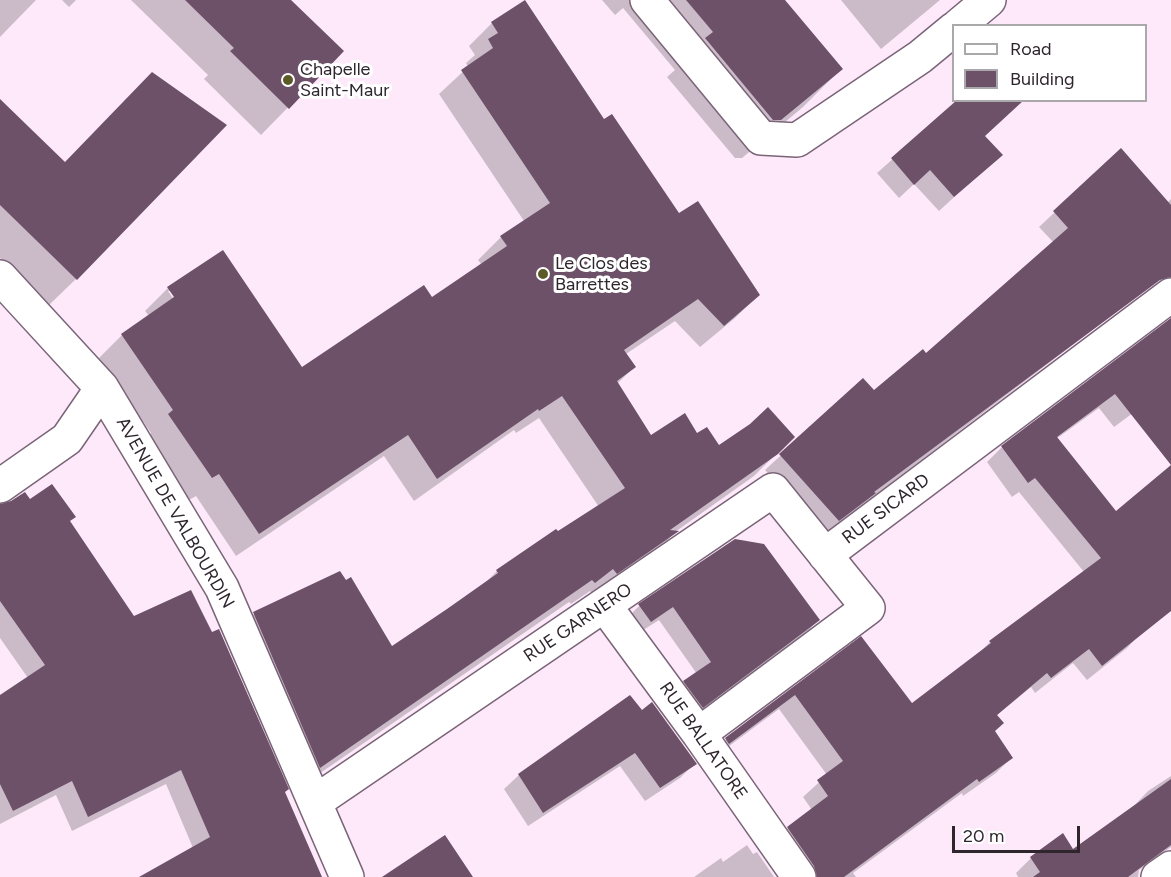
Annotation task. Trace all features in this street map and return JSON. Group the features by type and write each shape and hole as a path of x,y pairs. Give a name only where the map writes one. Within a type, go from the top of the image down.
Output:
{"street":[{"path":"647,0 761,138 797,140 920,57 952,31"},
{"path":"960,24 989,0"},
{"name":"AVENUE DE VALBOURDIN","path":"0,277 102,388 222,588 347,877"},
{"name":"RUE SICARD","path":"699,734 868,608 825,555 1171,295"},
{"path":"0,486 67,439 102,388"},
{"name":"RUE GARNERO","path":"315,802 772,490 825,555"},
{"name":"RUE BALLATORE","path":"605,606 699,734 792,875"},
{"path":"1158,877 1171,868"}],"building":[{"name":"Chapelle Saint-Maur","path":"185,0 291,0 344,51 289,109 230,51 234,48"},
{"path":"525,0 604,119 612,114 679,213 698,201 760,295 724,326 698,299 624,350 636,367 617,381 651,435 685,413 697,433 707,427 719,445 750,424 768,407 795,437 778,454 670,530 679,531 617,574 613,569 595,583 592,580 320,768 253,612 340,571 346,580 351,577 392,646 498,573 496,570 556,529 558,531 625,488 562,396 539,411 538,409 437,479 408,435 259,534 219,474 212,478 168,414 173,410 121,334 174,297 167,287 223,250 302,367 424,285 432,297 507,246 500,236 550,203 461,70 493,48 488,39 498,33 491,22"},
{"path":"686,0 785,0 843,69 781,120 773,120 705,38 713,32"},
{"path":"152,72 227,125 77,280 0,205 0,99 65,162"},
{"path":"955,102 1022,102 985,136 1003,155 954,197 930,170 914,185 891,158"},
{"path":"1121,148 1171,205 1171,277 1160,280 874,492 876,493 839,521 779,454 863,378 874,390 923,349 926,353 1068,228 1053,211"},
{"path":"1171,318 1171,465 1171,611 1102,666 1089,649 1051,678 1047,673 997,715 1004,723 995,731 1013,758 979,782 977,779 844,877 817,877 814,866 787,827 828,796 817,780 843,761 795,695 729,744 725,738 861,636 912,703 991,643 989,641 1101,558 1035,478 1028,483 1001,446","holes":["1115,394 1171,465 1116,511 1057,437"]},
{"path":"52,484 76,517 70,521 134,616 191,590 212,632 219,629 289,789 285,792 322,877 139,877 210,837 181,770 88,817 72,781 13,811 0,784 0,695 45,665 0,601 0,504 11,501 25,492 30,499"},
{"path":"735,539 764,544 820,620 703,708 683,681 711,662 673,607 651,622 638,604"},
{"path":"630,695 642,710 652,702 697,764 660,788 635,753 543,813 518,774"},
{"path":"1171,779 1171,845 1128,877 1033,877 1040,872 1030,857 1063,833 1073,849"},
{"path":"445,835 473,877 382,877"}],"place":[{"name":"Chapelle Saint-Maur","path":"288,80"},
{"name":"Le Clos des Barrettes","path":"543,274"}]}
